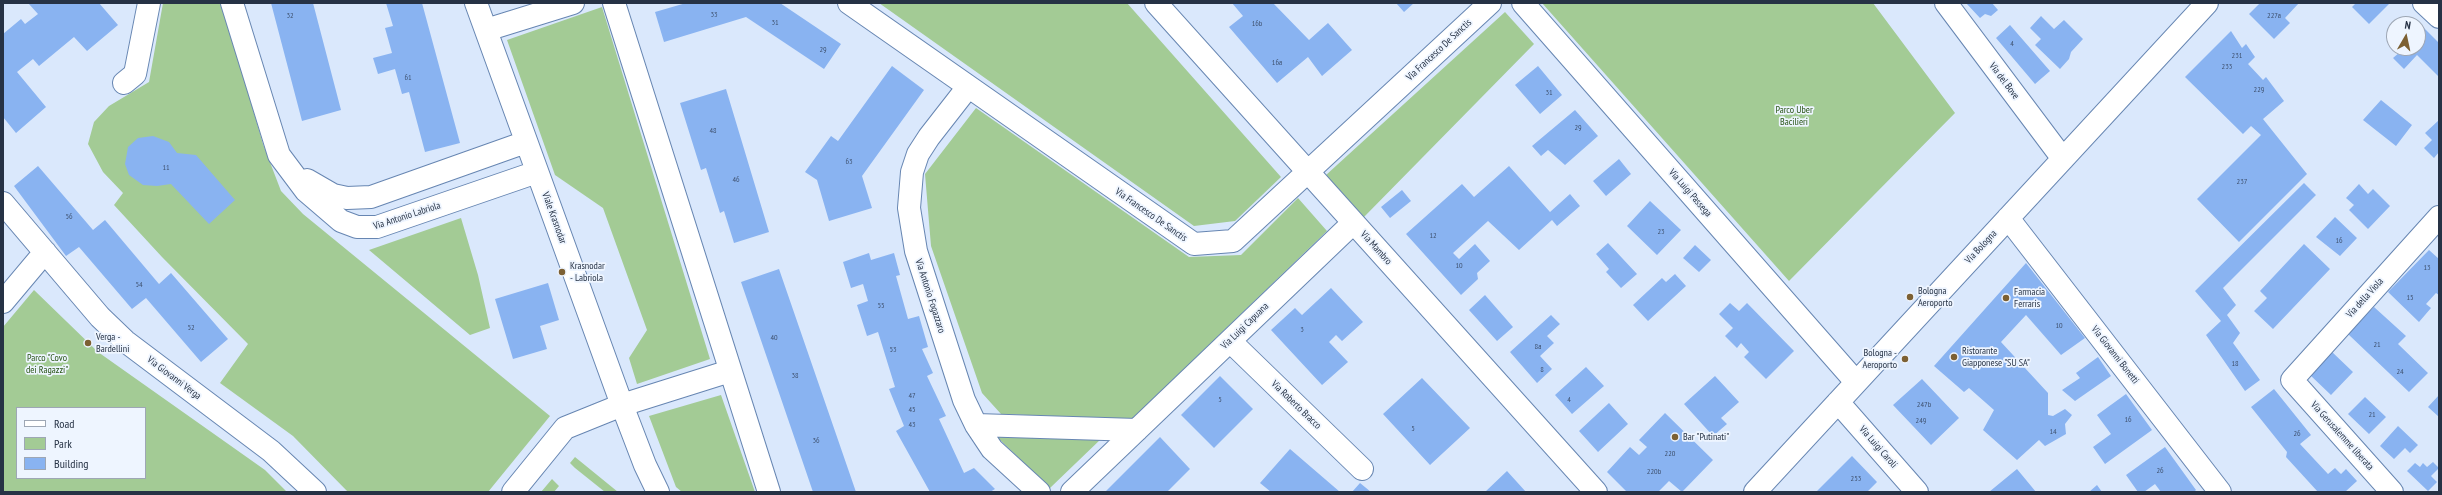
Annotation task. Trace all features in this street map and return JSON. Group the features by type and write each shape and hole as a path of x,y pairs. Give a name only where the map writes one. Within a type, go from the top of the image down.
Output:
{"street":[{"path":"124,82 136,74 149,3"},
{"name":"Via Antonio Labriola","path":"232,3 279,155 306,191 331,214 349,225 366,228 377,227 537,172"},
{"name":"Viale Krasnodar","path":"476,3 622,405 645,465 658,492"},
{"path":"486,30 573,3"},
{"path":"614,3 730,371 770,492"},
{"name":"Via Francesco De Sanctis","path":"849,3 1194,244 1233,241 1490,3"},
{"name":"Via Mambro","path":"1156,3 1596,492"},
{"name":"Via Luigi Passega","path":"1523,3 1856,382"},
{"name":"Via del Bove","path":"1946,3 2063,159"},
{"name":"Via Bologna","path":"1755,492 2207,3"},
{"path":"2424,3 2439,17"},
{"name":"Via Antonio Fogazzaro","path":"968,87 918,154 909,188 909,208 916,251 964,400 976,425 992,448 1039,492"},
{"path":"279,155 321,190 333,195 359,198 383,194 526,142"},
{"name":"Via Giovanni Verga","path":"3,203 100,317 125,341 271,451 315,492"},
{"name":"Via della Viola","path":"2292,380 2439,217"},
{"name":"Via Giovanni Bonetti","path":"2008,218 2220,492"},
{"name":"Via Luigi Capuana","path":"1072,492 1353,223"},
{"path":"3,302 45,252"},
{"name":"Via Roberto Bracco","path":"1230,341 1362,469"},
{"path":"513,492 565,428 622,405 730,371"},
{"name":"Via Gerusalemme liberata","path":"2292,380 2392,492"},
{"name":"Via Luigi Caroli","path":"1838,402 1917,492"},
{"path":"976,425 1137,430"}],"green space":[{"path":"163,3 222,3 263,144 281,191 303,214 550,416 488,492 348,492 293,436 220,383 248,344 162,257 114,205 123,193 103,172 88,144 94,122 109,106 149,82"},
{"path":"879,3 1127,3 1281,177 1235,221 1194,226"},
{"name":"Parco Uber Bacilieri","path":"1542,3 1873,3 1955,113 1789,281"},
{"path":"602,7 710,359 637,384 629,358 647,330 603,208 555,175 507,40"},
{"path":"1505,12 1534,44 1364,217 1326,175"},
{"path":"976,108 1189,257 1241,255 1298,198 1327,231 1132,419 1001,414 982,393 931,246 925,174"},
{"path":"461,218 478,275 490,328 470,335 369,250"},
{"name":"Parco \"Covo dei Ragazzi\"","path":"34,290 98,352 265,470 287,492 3,492 3,327"},
{"path":"721,395 755,492 682,492 676,487 649,416"},
{"path":"995,435 1102,438 1050,488"},
{"path":"575,457 618,492 605,492 575,468 570,463"},
{"path":"552,479 559,486 554,492 541,492"}],"building":[{"path":"28,3 99,3 118,25 87,51 74,37 39,66 33,59 17,72 46,107 16,133 3,117 3,34 21,19 25,24 38,14"},
{"path":"271,3 313,3 341,110 302,121"},
{"path":"386,3 422,3 460,143 425,152 409,92 402,94 395,69 378,74 373,58 392,53 385,28 393,26"},
{"path":"686,3 780,3 841,44 824,69 746,17 664,42 655,12"},
{"path":"1232,3 1273,3 1309,40 1328,23 1352,50 1322,76 1308,57 1277,83 1229,27 1243,16"},
{"path":"1396,3 1414,3 1404,12"},
{"path":"1966,3 1992,3 1998,10 1991,16 1985,14 1980,18"},
{"path":"2260,3 2299,3 2285,18 2290,23 2274,39 2249,14"},
{"path":"2356,3 2390,3 2369,24 2352,7"},
{"path":"2041,16 2054,29 2064,20 2083,39 2071,52 2069,59 2060,69 2035,45 2041,39 2030,28"},
{"path":"2010,25 2050,71 2035,84 1996,38"},
{"path":"2426,30 2439,43 2439,77 2418,56 2426,56"},
{"path":"2231,31 2242,48 2246,44 2255,57 2248,64 2263,80 2266,77 2284,101 2263,119 2307,174 2239,242 2197,199 2261,135 2251,126 2243,134 2185,77"},
{"path":"2395,56 2416,56 2404,69 2393,58"},
{"path":"892,66 924,90 862,176 872,208 829,221 817,180 805,172 831,136 838,141"},
{"path":"1538,66 1562,95 1540,114 1515,85"},
{"path":"726,89 769,232 734,243 724,211 720,213 706,168 701,170 680,103"},
{"path":"2381,100 2412,125 2396,146 2363,120"},
{"path":"1575,110 1598,136 1565,165 1548,150 1541,156 1532,146"},
{"path":"2439,120 2439,152 2434,158 2424,148 2432,140 2425,133"},
{"path":"153,136 169,142 177,153 196,155 235,200 209,224 171,184 157,186 143,185 129,175 125,164 128,147 138,138"},
{"path":"1619,159 1631,174 1606,196 1593,181"},
{"path":"38,166 93,230 105,220 159,284 171,273 228,339 201,362 146,298 132,309 79,247 66,256 14,186"},
{"path":"1509,166 1550,212 1570,194 1580,206 1557,226 1552,220 1519,250 1488,221 1453,253 1459,259 1475,244 1490,261 1477,273 1478,279 1461,295 1406,234 1462,184 1474,197"},
{"path":"2304,183 2316,195 2223,288 2236,305 2227,315 2240,333 2233,343 2260,380 2245,391 2206,335 2221,321 2195,291"},
{"path":"2359,184 2368,194 2373,189 2390,206 2368,229 2349,210 2354,205 2346,198"},
{"path":"1402,190 1411,201 1390,218 1381,207"},
{"path":"1650,201 1681,230 1657,255 1627,226"},
{"path":"2335,217 2357,238 2340,256 2316,237"},
{"path":"1608,243 1637,274 1621,288 1606,272 1609,269 1596,254"},
{"path":"2304,244 2330,269 2273,329 2254,311 2267,298 2260,291"},
{"path":"1695,245 1711,260 1699,272 1683,258"},
{"path":"2429,250 2439,259 2439,295 2436,293 2426,304 2431,308 2419,322 2388,292"},
{"path":"869,253 871,260 894,253 900,275 896,276 908,319 919,316 928,347 922,349 933,373 927,376 946,416 939,419 964,473 974,468 995,489 990,492 930,492 896,431 904,426 889,389 895,387 878,332 867,336 857,305 868,301 863,284 851,288 843,262"},
{"path":"2026,263 2085,338 2061,355 2026,315 2001,342 2048,393 2048,415 2053,416 2065,409 2072,415 2065,424 2066,434 2045,446 2039,440 2017,460 1983,430 1994,410 1969,388 1964,392 1934,366"},
{"path":"779,269 856,492 813,492 741,282"},
{"path":"1675,274 1686,286 1648,321 1633,305 1662,278 1666,282"},
{"path":"548,283 559,320 540,326 547,349 513,359 495,299"},
{"path":"1331,288 1363,322 1342,341 1336,335 1329,342 1348,362 1322,385 1271,330 1295,308 1302,315"},
{"path":"1485,295 1513,327 1497,341 1469,310"},
{"path":"1730,303 1739,311 1747,303 1794,351 1766,379 1744,357 1749,352 1741,343 1737,348 1725,336 1733,328 1719,314"},
{"path":"2374,307 2406,336 2398,344 2428,373 2409,392 2348,334"},
{"path":"1551,315 1560,324 1547,336 1554,343 1540,356 1552,369 1537,383 1510,352"},
{"path":"2331,351 2353,372 2331,395 2309,374"},
{"path":"2098,357 2111,376 2075,401 2062,390 2080,378 2076,373"},
{"path":"1586,367 1604,386 1572,414 1555,395"},
{"path":"1220,376 1253,409 1214,448 1181,415"},
{"path":"1715,376 1739,402 1721,418 1727,424 1713,436 1684,404"},
{"path":"1422,378 1470,428 1430,465 1383,414"},
{"path":"1922,379 1959,418 1931,445 1893,405"},
{"path":"2274,389 2311,435 2300,444 2328,474 2335,468 2341,474 2346,469 2357,481 2345,492 2318,492 2286,457 2287,452 2251,407"},
{"path":"2126,394 2152,430 2105,464 2093,447 2111,434 2097,415"},
{"path":"2439,395 2439,417 2428,407"},
{"path":"2365,397 2386,417 2369,434 2348,414"},
{"path":"1609,403 1628,424 1598,452 1579,431"},
{"path":"1665,413 1713,460 1682,492 1669,481 1658,492 1627,492 1607,472 1630,447 1639,455 1647,447 1639,440"},
{"path":"2398,426 2418,445 2410,453 2405,448 2394,459 2380,446"},
{"path":"1160,437 1190,469 1167,492 1105,492"},
{"path":"2165,447 2196,490 2194,492 2161,492 2155,484 2144,492 2138,492 2126,475"},
{"path":"1290,449 1340,492 1271,492 1260,483"},
{"path":"1852,456 1877,482 1867,492 1816,492"},
{"path":"2433,462 2439,468 2431,476 2437,482 2428,491 2407,471 2415,463 2420,467 2423,463 2427,467"},
{"path":"2017,469 2036,492 1989,492"},
{"path":"1507,471 1526,492 1485,492"},
{"path":"1360,483 1371,492 1352,492"},
{"path":"2097,485 2102,492 2089,492"}],"place":[{"name":"Krasnodar - Labriola","path":"562,272"},
{"name":"Bologna Aeroporto","path":"1910,297"},
{"name":"Farmacia Ferraris","path":"2006,298"},
{"name":"Verga - Bardellini","path":"88,343"},
{"name":"Ristorante Giapponese \"SU SA\"","path":"1954,357"},
{"name":"Bologna - Aeroporto","path":"1905,359"},
{"name":"Bar \"Putinati\"","path":"1675,437"}]}
